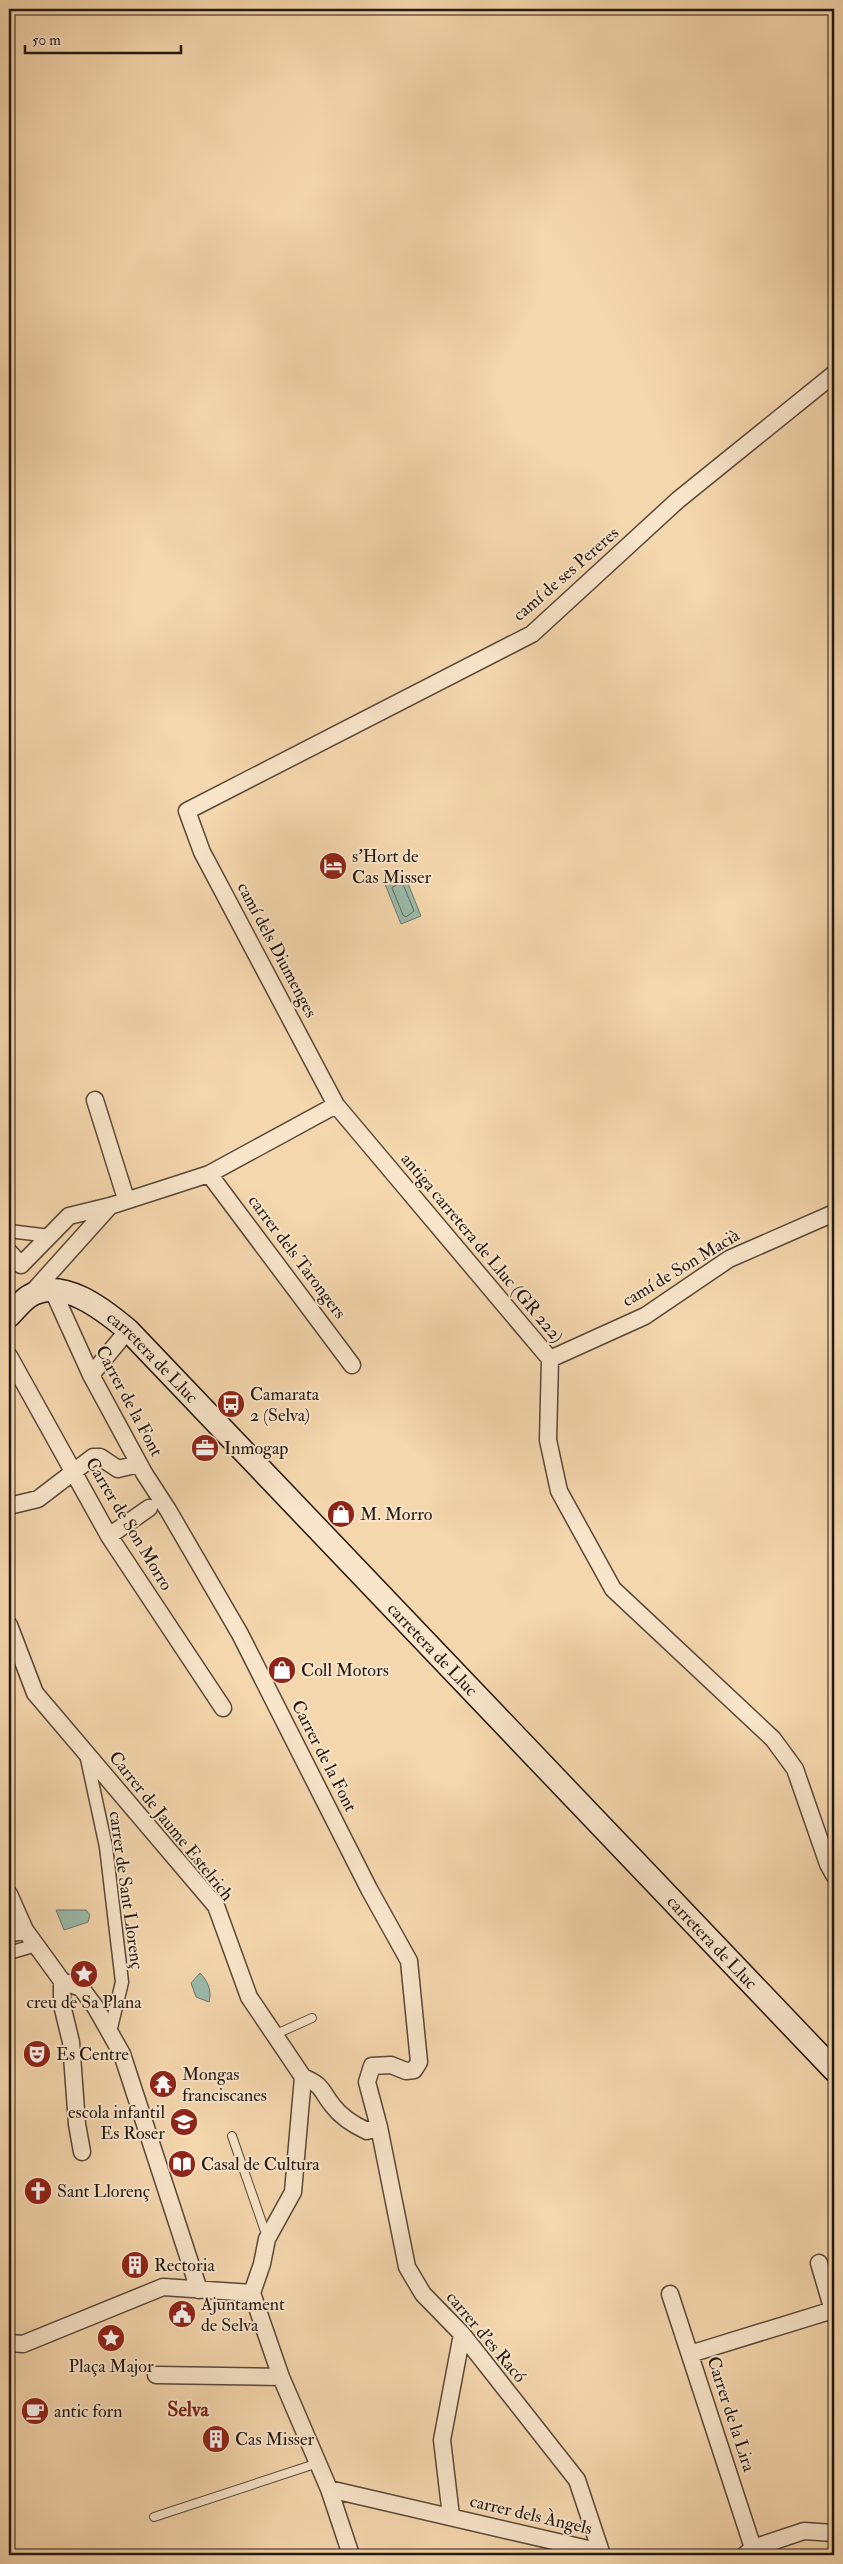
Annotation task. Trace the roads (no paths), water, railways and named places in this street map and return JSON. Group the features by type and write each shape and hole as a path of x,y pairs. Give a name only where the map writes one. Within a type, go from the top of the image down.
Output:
{"main road":[{"name":"carretera de Lluc","path":"28,1296 53,1291 68,1293 84,1299 128,1330 834,2070"},
{"path":"9,1316 28,1296"}],"street":[{"name":"camí de ses Pereres","path":"187,811 532,634 678,500 834,374"},
{"name":"camí dels Diumenges","path":"187,811 202,852 336,1105"},
{"path":"95,1100 126,1199"},
{"path":"9,1252 21,1265 69,1216 110,1206 126,1199 209,1174 336,1105"},
{"name":"antiga carretera de Lluc (GR 222)","path":"336,1105 550,1359 548,1440 559,1491 613,1588 773,1739 795,1769 828,1864 834,1875"},
{"name":"carrer dels Tarongers","path":"209,1174 352,1365"},
{"path":"28,1296 110,1206"},
{"name":"camí de Son Macià","path":"550,1359 645,1316 729,1259 834,1213"},
{"path":"9,1231 50,1236"},
{"name":"Carrer de la Font","path":"53,1291 91,1375 139,1464 240,1634 369,1889 409,1961 419,2062 414,2070 406,2071 391,2065 372,2066 368,2082 379,2127"},
{"path":"91,1375 128,1330"},
{"name":"Carrer de Son Morro","path":"9,1356 109,1536 224,1708"},
{"path":"9,1506 38,1499 74,1474 93,1457 100,1458 118,1469 139,1464"},
{"path":"109,1536 149,1508"},
{"path":"9,1624 35,1693 86,1752"},
{"name":"Carrer de Jaume Estelrich","path":"86,1752 216,1906 249,1997 303,2077"},
{"name":"carrer de Sant Llorenç","path":"86,1752 106,1847 122,1982 110,2032"},
{"path":"9,1894 25,1930 62,1981 81,1988 122,2054 199,2290"},
{"path":"9,1934 25,1930"},
{"path":"9,1953 36,1945"},
{"path":"62,1981 62,2006 71,2042 77,2124 82,2152"},
{"path":"351,2555 329,2489 281,2377 252,2293 262,2264 267,2239 293,2192 303,2077 318,2084 333,2106 351,2124 367,2131 379,2127"},
{"name":"carrer d'es Racó","path":"379,2127 407,2268 423,2294 462,2334 577,2480 602,2554"},
{"path":"690,2354 834,2312 818,2263"},
{"path":"16,2343 163,2288 252,2293"},
{"name":"Carrer de la Lira","path":"670,2294 749,2551"},
{"name":"carrer dels Àngels","path":"451,2516 442,2440 462,2334"},
{"path":"156,2375 281,2377"},
{"name":"carrer dels Àngels","path":"329,2489 451,2516 602,2554"},
{"path":"749,2551 804,2531 834,2534"}],"lane":[{"path":"274,2035 312,2018"},
{"path":"232,2136 267,2239"},
{"path":"154,2517 318,2463"}],"water":[{"path":"405,876 421,916 401,924 385,884"},
{"path":"56,1910 86,1910 90,1915 88,1922 64,1930"},
{"path":"200,1973 209,1986 209,2002 196,1997 191,1983"}],"place":[{"name":"s’Hort de Cas Misser","path":"333,866"},
{"name":"Camarata 2 (Selva)","path":"231,1404"},
{"name":"Inmogap","path":"205,1448"},
{"name":"M. Morro","path":"341,1514"},
{"name":"Coll Motors","path":"282,1670"},
{"name":"creu de Sa Plana","path":"84,1974"},
{"name":"Es Centre","path":"37,2054"},
{"name":"Mongas franciscanes","path":"163,2084"},
{"name":"escola infantil Es Roser","path":"184,2122"},
{"name":"Casal de Cultura","path":"182,2164"},
{"name":"Sant Llorenç","path":"38,2191"},
{"name":"Rectoria","path":"135,2265"},
{"name":"Ajuntament de Selva","path":"182,2314"},
{"name":"Plaça Major","path":"111,2338"},
{"name":"antic forn","path":"35,2411"},
{"name":"Cas Misser","path":"216,2439"}],"district":[{"name":"Selva","path":"188,2409"}]}
